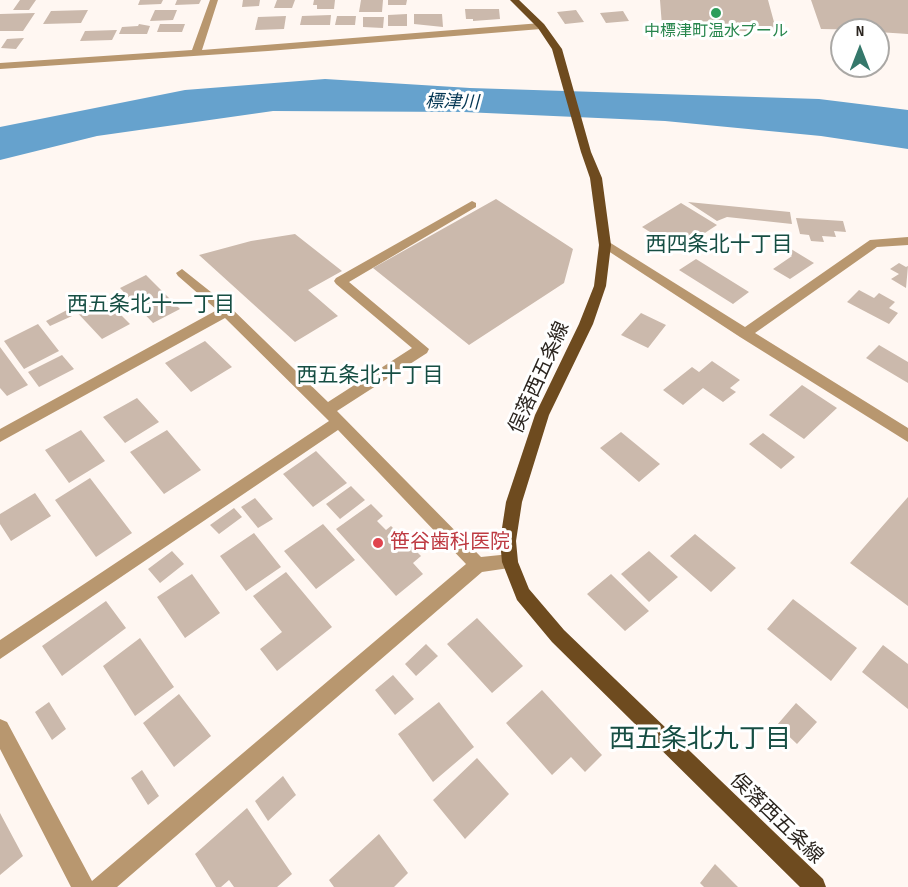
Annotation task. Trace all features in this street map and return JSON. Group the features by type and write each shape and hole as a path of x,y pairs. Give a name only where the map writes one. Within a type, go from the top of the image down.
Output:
{"main road":[{"name":"俣落西五条線","path":"514,0 541,26 557,49 586,152 597,178 604,245 600,286 586,324 542,415 514,502 508,542 510,562 523,594 558,636 815,887"}],"street":[{"path":"196,53 214,0"},
{"path":"0,66 541,26"},
{"path":"326,410 422,349 340,281 472,205"},
{"path":"745,334 874,243 908,241"},
{"path":"604,245 908,436"},
{"path":"182,273 226,311 339,422 478,565"},
{"path":"0,436 226,311"},
{"path":"0,650 339,422"},
{"path":"100,887 478,565 510,562"},
{"path":"0,729 83,887"}],"water":[{"name":"標津川","path":"325,79 470,88 819,99 908,110 908,149 821,136 665,121 464,112 273,111 97,136 0,160 0,127 185,90"}],"building":[{"path":"20,0 36,0 29,10 13,10"},
{"path":"140,0 163,0 161,4 138,5"},
{"path":"177,0 201,0 199,4 175,5"},
{"path":"243,0 260,0 259,6 242,7"},
{"path":"277,0 295,0 292,8 274,8"},
{"path":"314,0 335,0 334,9 317,9 317,5 313,5"},
{"path":"361,0 383,0 382,12 359,12"},
{"path":"388,0 407,0 406,5 388,5"},
{"name":"中標津町温水プール","path":"660,0 768,0 777,33 662,26"},
{"path":"811,0 908,0 908,34 890,33 890,18 830,18 830,29 821,29"},
{"path":"465,9 499,9 500,19 473,21 473,19 466,19"},
{"path":"88,10 81,23 43,24 51,11"},
{"path":"155,10 177,10 173,20 150,21"},
{"path":"576,10 584,22 565,24 557,12"},
{"path":"623,11 629,21 606,23 600,13"},
{"path":"35,13 23,31 0,31 0,14"},
{"path":"407,14 407,26 388,26 388,15"},
{"path":"414,14 442,14 443,27 414,24"},
{"path":"331,15 330,25 300,25 302,16"},
{"path":"286,16 284,29 255,30 258,17"},
{"path":"337,16 356,16 355,25 335,25"},
{"path":"363,17 384,17 383,28 363,27"},
{"path":"139,24 150,26 147,34 119,34 122,27"},
{"path":"160,24 185,24 182,32 157,32"},
{"path":"117,30 112,40 80,41 85,31"},
{"path":"24,38 16,49 1,48 7,39"},
{"path":"496,199 573,249 564,283 469,345 373,268"},
{"path":"688,202 790,212 792,224 727,217 717,221"},
{"path":"681,203 717,225 679,250 642,227"},
{"path":"796,218 843,221 846,232 834,231 836,237 822,236 824,242 811,241 809,235 800,234"},
{"path":"295,234 342,271 308,290 338,316 295,342 199,255 251,241"},
{"path":"791,249 814,263 790,279 773,269 792,256 785,252"},
{"path":"696,259 749,292 733,304 679,270"},
{"path":"899,263 908,266 906,288 891,279 899,274 890,269"},
{"path":"146,275 180,309 153,323 120,288"},
{"path":"859,290 874,298 879,293 895,302 889,308 898,313 889,324 847,302"},
{"path":"99,293 130,324 102,339 72,307"},
{"path":"67,310 72,316 50,326 46,321"},
{"path":"641,313 666,325 648,348 621,335"},
{"path":"38,324 59,351 24,369 4,341"},
{"path":"205,341 232,367 191,392 165,363"},
{"path":"879,345 908,362 908,383 866,358"},
{"path":"0,347 28,385 7,396 0,388"},
{"path":"62,355 74,369 39,387 28,372"},
{"path":"712,361 740,380 730,388 736,392 723,402 703,388 683,405 663,390 692,367 699,372"},
{"path":"802,385 837,408 804,439 769,415"},
{"path":"137,398 159,422 125,443 103,417"},
{"path":"81,430 105,461 69,483 45,450"},
{"path":"167,430 201,470 164,494 130,452"},
{"path":"621,432 660,464 639,482 600,448"},
{"path":"763,433 795,457 781,469 749,444"},
{"path":"316,451 347,483 313,507 283,474"},
{"path":"90,478 132,533 96,557 55,500"},
{"path":"351,486 365,500 340,519 326,504"},
{"path":"35,493 51,516 11,541 0,524 0,514"},
{"path":"908,497 908,606 850,563"},
{"path":"255,498 273,519 258,528 241,507"},
{"name":"笹谷歯科医院","path":"371,504 383,516 377,521 386,530 391,526 421,556 413,563 423,574 396,596 336,529"},
{"path":"234,508 242,517 219,534 210,525"},
{"path":"323,524 355,560 316,589 284,551"},
{"path":"254,533 281,567 246,591 220,556"},
{"path":"695,534 736,568 711,592 670,556"},
{"path":"172,551 184,564 160,583 148,569"},
{"path":"649,551 678,577 649,602 621,574"},
{"path":"286,572 332,627 277,671 260,649 282,632 253,596"},
{"path":"192,574 220,613 185,638 157,597"},
{"path":"611,574 649,611 625,631 587,594"},
{"path":"793,599 857,648 831,681 767,629"},
{"path":"106,601 126,628 62,676 42,646"},
{"path":"477,618 523,666 492,693 447,644"},
{"path":"140,638 174,687 135,716 103,666"},
{"path":"426,644 438,656 416,676 405,664"},
{"path":"883,645 908,664 908,709 862,672"},
{"path":"393,675 414,699 395,715 375,690"},
{"path":"542,690 602,755 585,772 571,757 552,775 506,723"},
{"path":"179,694 211,736 174,767 143,723"},
{"path":"49,702 66,729 52,740 35,712"},
{"path":"439,702 474,747 433,782 398,734"},
{"path":"796,703 817,722 797,744 777,725"},
{"path":"477,758 509,794 465,839 433,800"},
{"path":"142,770 159,796 148,805 131,778"},
{"path":"283,776 296,795 268,821 255,801"},
{"path":"247,808 292,874 277,887 234,887 229,880 221,887 216,887 195,854"},
{"path":"0,813 23,856 0,875"},
{"path":"379,834 408,873 394,887 334,887 329,880"},
{"path":"715,864 738,887 704,887 700,883"}],"place":[{"name":"中標津町温水プール","path":"716,13"},
{"name":"笹谷歯科医院","path":"378,543"}],"district":[{"name":"西四条北十丁目","path":"719,246"},
{"name":"西五条北十一丁目","path":"151,306"},
{"name":"西五条北十丁目","path":"370,377"},
{"name":"西五条北九丁目","path":"700,740"}]}
